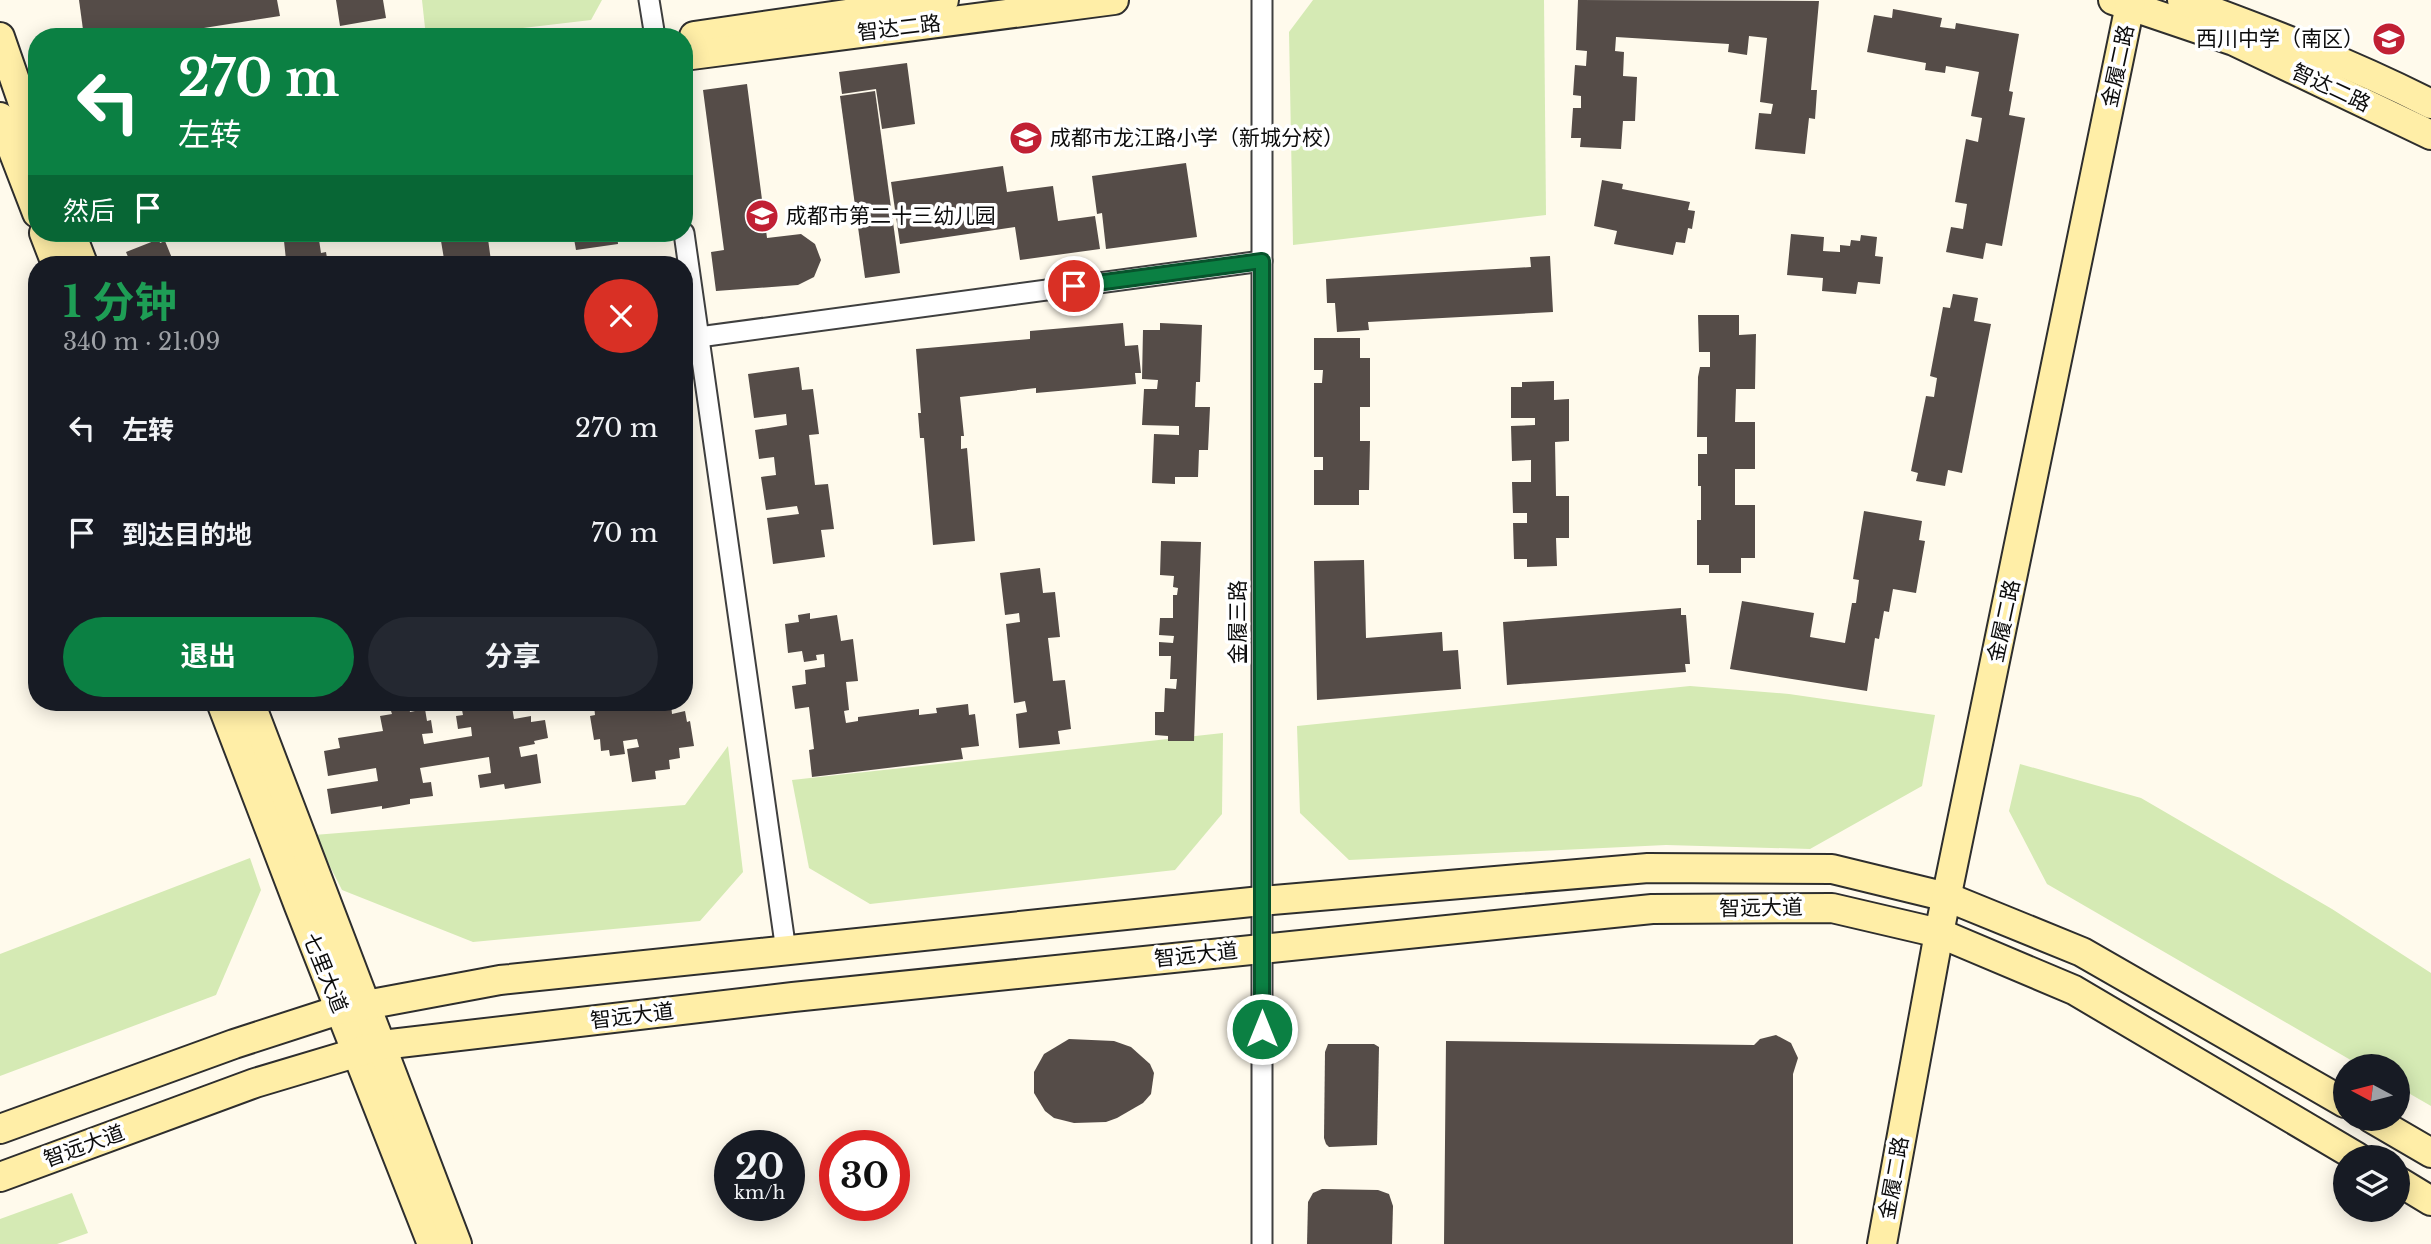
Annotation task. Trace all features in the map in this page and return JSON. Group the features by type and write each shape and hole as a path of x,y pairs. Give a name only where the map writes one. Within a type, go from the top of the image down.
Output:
{"main road":[{"name":"智达二路","path":"693,36 944,0"},
{"name":"智达二路","path":"693,55 1114,0"},
{"name":"智达二路","path":"2182,0 2276,35 2431,104"},
{"name":"智达二路","path":"2125,2 2234,41 2431,135"},
{"name":"金履二路","path":"1881,1244 1939,933 2125,2"},
{"path":"0,37 17,135 28,178"},
{"name":"七里大道","path":"225,711 369,1048 457,1244"},
{"name":"七里大道","path":"253,711 352,1007"},
{"name":"智远大道","path":"0,1129 234,1044 352,1007 500,980 1261,901 1648,868 1832,869 1947,897 2082,952 2333,1096"},
{"name":"智远大道","path":"0,1177 256,1083 369,1048 793,997 1652,909 1832,908 1939,933 2074,990 2337,1145"},
{"name":"七里大道","path":"369,1048 432,1244"},
{"path":"2393,1131 2431,1153"},
{"path":"2410,1188 2431,1201"}],"street":[{"path":"649,0 654,28"},
{"name":"金履三路","path":"1262,0 1262,1244"},
{"path":"699,337 1262,261"},
{"path":"693,295 786,951"}],"green space":[{"path":"422,0 602,0 591,20 524,28 425,28"},
{"path":"1313,0 1544,0 1546,215 1293,245 1289,32"},
{"path":"1690,686 1789,694 1935,715 1922,786 1810,849 1666,845 1349,860 1300,813 1297,726"},
{"path":"1223,733 1222,814 1175,870 870,904 809,868 792,780"},
{"path":"728,746 743,872 700,921 473,942 342,890 314,835 685,805"},
{"path":"2020,764 2141,798 2332,909 2431,973 2431,1106 2410,1094 2410,1054 2340,1054 2047,884 2009,811"},
{"path":"250,858 261,890 216,995 0,1076 0,954"},
{"path":"72,1193 88,1233 57,1244 0,1244 0,1219"}],"building":[{"path":"79,0 277,0 280,16 204,28 83,28"},
{"path":"336,0 383,0 386,18 340,26"},
{"path":"1578,0 1819,1 1811,90 1817,90 1815,119 1809,118 1805,154 1755,149 1759,113 1771,114 1773,104 1760,102 1767,38 1749,36 1747,55 1728,52 1729,44 1616,37 1615,51 1624,52 1623,76 1637,77 1635,121 1623,121 1621,149 1580,147 1581,138 1571,138 1573,108 1581,108 1581,96 1573,95 1575,65 1586,66 1587,51 1576,50"},
{"path":"1893,9 1942,18 1940,27 1955,29 1956,23 2019,34 2009,91 2013,92 2009,115 2025,118 2002,246 1986,243 1983,259 1946,252 1951,227 1963,229 1967,204 1955,202 1966,139 1978,142 1982,118 1971,116 1979,72 1946,66 1945,73 1925,70 1926,63 1867,52 1874,15 1892,18"},
{"path":"907,63 915,124 882,129 876,89 842,94 839,72"},
{"path":"747,84 767,238 801,234 815,244 821,260 814,277 798,285 716,291 711,252 724,250 703,90"},
{"path":"875,91 900,273 865,278 840,96"},
{"path":"1186,163 1197,237 1106,249 1102,213 1097,214 1092,176"},
{"path":"1003,166 1007,192 1053,186 1058,221 1095,216 1100,249 1020,260 1015,227 900,244 891,182"},
{"path":"1602,180 1623,184 1622,189 1690,202 1688,210 1695,211 1692,229 1688,228 1685,243 1676,242 1673,255 1614,244 1617,231 1594,226"},
{"path":"1791,234 1824,237 1823,251 1840,252 1840,245 1850,246 1851,240 1860,241 1861,235 1877,237 1875,256 1883,257 1880,284 1858,282 1856,294 1822,291 1823,278 1787,275"},
{"path":"151,242 165,242 171,256 128,256 126,252"},
{"path":"284,242 319,242 321,253 326,252 327,256 286,256"},
{"path":"441,242 488,242 490,256 444,256"},
{"path":"575,242 618,242 618,244 576,250"},
{"path":"1550,256 1553,312 1368,322 1369,330 1337,332 1335,303 1327,303 1326,279 1531,267 1530,257"},
{"path":"1953,294 1978,298 1974,321 1991,324 1962,473 1948,470 1945,486 1916,481 1918,473 1911,471 1926,396 1934,397 1937,378 1930,376 1943,307 1950,308"},
{"path":"1698,315 1739,315 1739,335 1756,334 1755,389 1736,389 1735,422 1755,422 1755,469 1735,469 1735,505 1755,505 1755,558 1741,558 1741,573 1709,573 1709,565 1697,565 1697,520 1701,520 1698,454 1707,454 1707,437 1697,437 1698,377 1700,367 1710,367 1710,352 1699,352"},
{"path":"1123,323 1125,346 1138,345 1141,373 1135,373 1136,384 1036,393 1036,388 960,397 964,436 961,436 961,449 967,448 975,541 933,545 924,438 920,438 918,413 921,413 916,349 1030,339 1030,331"},
{"path":"1160,323 1202,325 1200,382 1196,382 1195,407 1210,407 1208,450 1199,450 1198,477 1175,477 1175,484 1152,483 1154,434 1179,435 1179,426 1142,425 1144,389 1157,389 1158,380 1142,379 1143,330 1160,330"},
{"path":"1314,338 1360,338 1360,358 1370,358 1370,407 1360,407 1360,441 1370,441 1369,490 1359,490 1359,505 1314,505 1314,470 1323,470 1323,457 1314,457 1314,383 1322,383 1323,370 1314,370"},
{"path":"799,367 802,390 813,389 819,434 809,435 815,485 828,484 834,529 821,530 825,557 773,564 767,518 799,514 797,506 766,510 761,477 776,475 774,457 759,459 755,430 787,425 786,414 754,418 748,374"},
{"path":"1554,381 1554,400 1569,399 1569,441 1555,442 1556,496 1569,496 1569,538 1556,538 1557,566 1527,567 1527,559 1514,559 1513,523 1527,523 1527,513 1513,513 1512,482 1531,482 1531,460 1512,461 1511,426 1535,425 1535,418 1511,418 1511,387 1522,387 1522,382"},
{"path":"1864,511 1922,521 1919,540 1925,541 1916,593 1893,589 1889,612 1884,611 1879,639 1875,638 1867,691 1730,669 1742,601 1814,613 1810,637 1845,643 1852,603 1856,603 1859,580 1853,579"},
{"path":"1161,541 1201,542 1194,741 1168,741 1168,736 1155,735 1155,712 1164,712 1165,688 1176,689 1177,679 1170,679 1171,656 1159,656 1159,642 1173,643 1174,636 1159,635 1160,618 1173,618 1173,595 1177,595 1178,588 1173,587 1174,576 1160,575"},
{"path":"1364,560 1366,638 1442,632 1443,651 1458,650 1461,689 1317,700 1314,561"},
{"path":"1040,568 1043,593 1055,592 1060,637 1048,638 1053,681 1065,680 1071,729 1058,731 1060,744 1019,748 1016,714 1027,712 1025,701 1014,703 1006,624 1020,622 1019,613 1005,615 1000,573"},
{"path":"1681,608 1681,615 1686,615 1690,664 1685,664 1686,672 1507,685 1503,622"},
{"path":"810,613 810,619 837,615 841,641 853,639 858,681 846,682 849,710 844,711 846,723 858,721 858,717 919,709 919,715 937,713 936,708 968,704 969,715 975,714 979,746 961,748 963,759 812,777 809,750 814,749 809,707 795,709 792,686 806,684 805,670 825,667 824,654 816,655 817,660 804,662 802,651 788,653 785,624 799,622 798,615"},
{"path":"391,711 425,711 427,721 431,720 433,733 422,734 424,744 472,736 471,727 458,729 456,716 463,715 462,711 513,711 514,719 531,716 531,722 545,720 548,738 519,747 521,757 537,754 541,783 505,789 504,784 480,788 478,775 491,773 489,757 420,768 423,783 431,782 433,796 410,799 410,804 382,809 382,806 331,814 327,789 378,781 376,768 328,776 324,751 340,748 338,738 383,731 380,716 392,714"},
{"path":"595,711 672,711 672,714 685,711 687,722 690,721 694,746 679,748 680,758 669,760 670,769 655,771 656,779 632,782 627,749 639,747 637,739 623,741 625,754 610,756 609,750 601,751 600,739 594,740 590,716 595,715"},
{"path":"1776,1035 1791,1043 1798,1058 1793,1074 1793,1244 1444,1244 1446,1041 1754,1045 1760,1039"},
{"path":"1069,1039 1114,1041 1131,1047 1150,1064 1154,1073 1151,1094 1143,1103 1106,1122 1074,1123 1054,1118 1045,1111 1034,1093 1034,1072 1044,1054"},
{"path":"1328,1044 1374,1044 1379,1047 1377,1145 1329,1147 1326,1144 1325,1052"},
{"path":"1322,1189 1378,1190 1389,1194 1393,1206 1392,1244 1307,1244 1308,1202 1313,1193"}],"place":[{"name":"西川中学（南区）","path":"2389,39"},
{"name":"成都市龙江路小学（新城分校）","path":"1026,138"},
{"name":"成都市第二十三幼儿园","path":"762,216"}],"route":[{"path":"1074,286 1262,261 1262,1029"}]}
